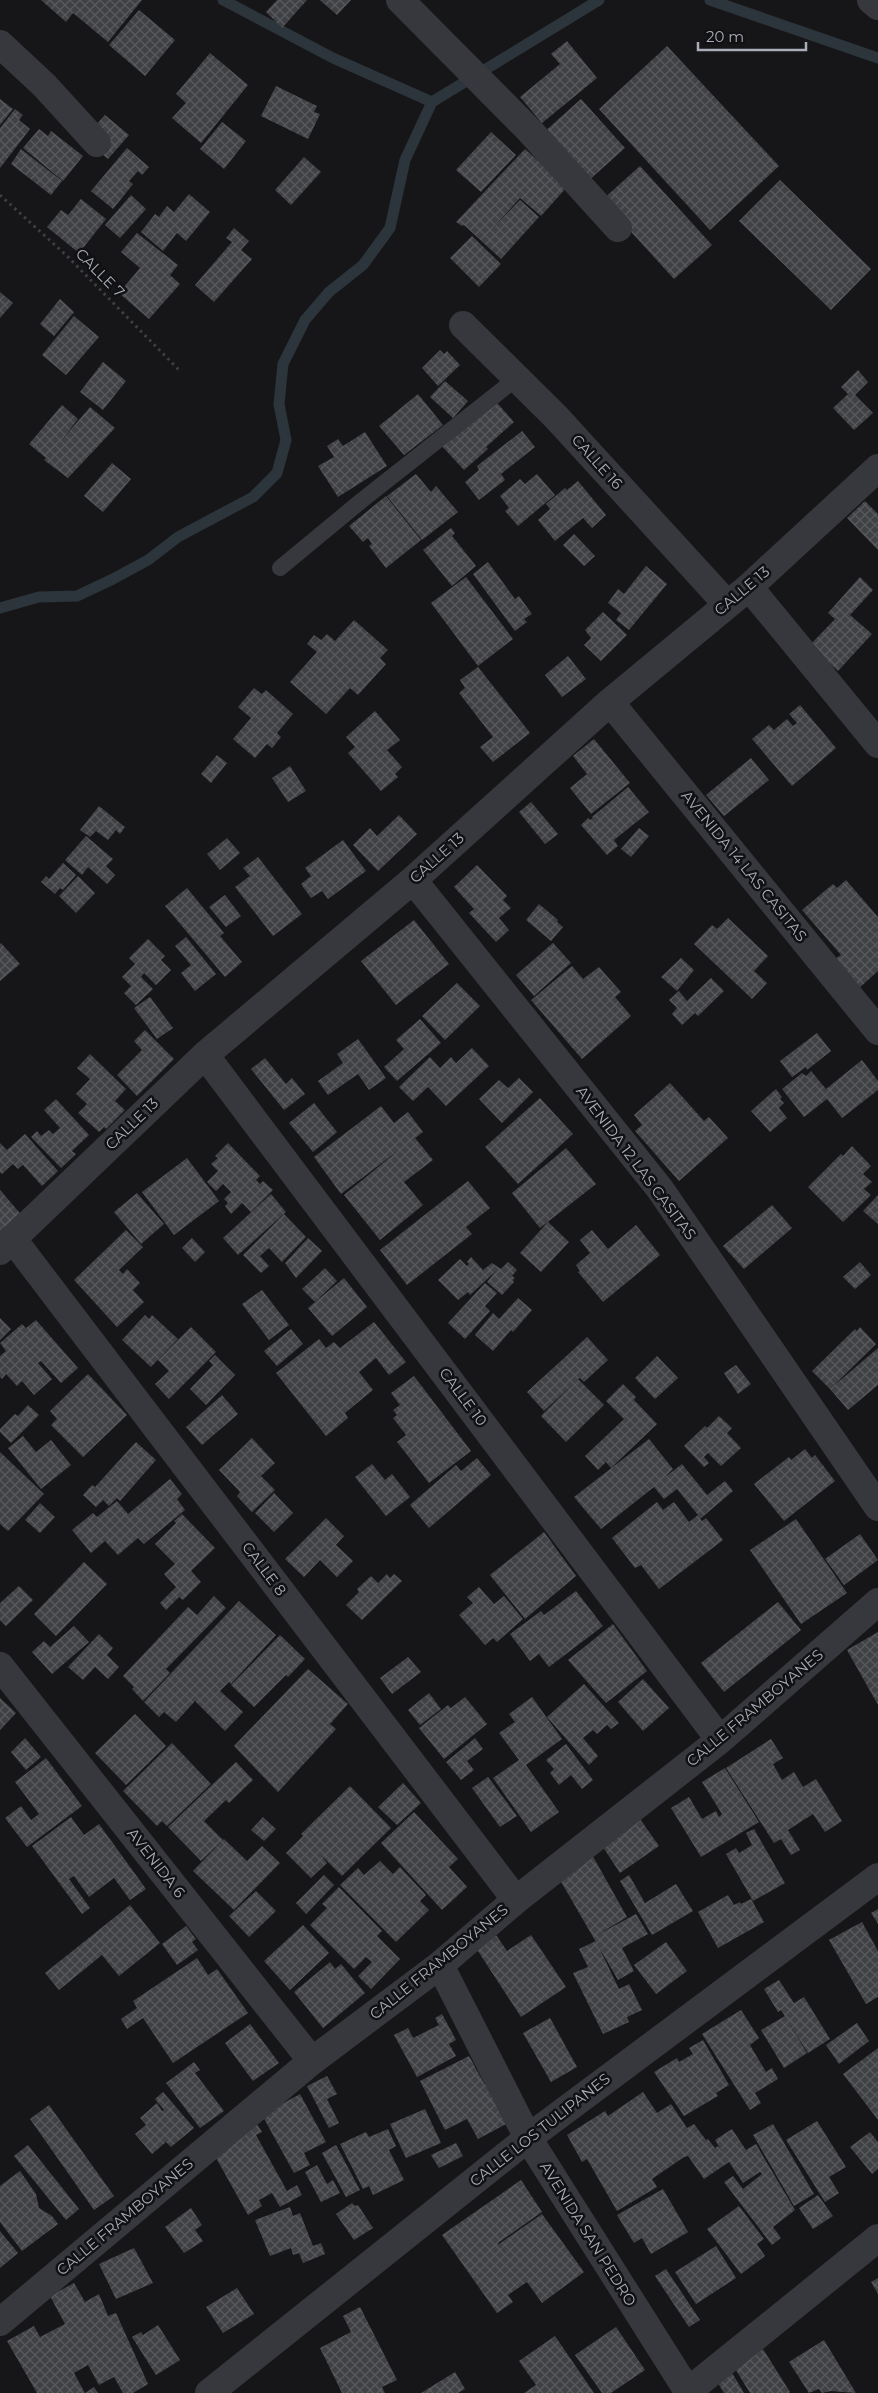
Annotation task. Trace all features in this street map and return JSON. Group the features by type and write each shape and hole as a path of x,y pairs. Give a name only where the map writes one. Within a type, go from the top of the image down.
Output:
{"street":[{"path":"400,0 529,130 618,228"},
{"path":"871,0 878,6"},
{"path":"0,44 44,85 98,143"},
{"name":"CALLE 16","path":"463,325 556,417 727,604"},
{"name":"CALLE 13","path":"6,1245 205,1055 413,880 610,702 749,587 878,468"},
{"path":"749,587 878,744"},
{"name":"AVENIDA 14 LAS CASITAS","path":"610,702 878,1031"},
{"name":"AVENIDA 12 LAS CASITAS","path":"413,880 660,1189 878,1506"},
{"name":"CALLE 10","path":"205,1055 720,1740"},
{"name":"CALLE 8","path":"6,1245 516,1900"},
{"name":"CALLE FRAMBOYANES","path":"0,2322 312,2061 440,1965 516,1900 720,1740 878,1602"},
{"name":"AVENIDA 6","path":"0,1666 312,2061"},
{"name":"CALLE LOS TULIPANES","path":"210,2393 528,2138 878,1877"},
{"name":"AVENIDA SAN PEDRO","path":"440,1965 528,2138 687,2392"},
{"path":"687,2392 878,2238"}],"lane":[{"path":"280,568 361,501 517,378"}],"path":[{"name":"CALLE 7","path":"0,195 68,256 180,371"}],"building":[{"path":"41,0 142,0 108,42 73,13 66,22"},
{"path":"277,0 307,0 282,28 266,12"},
{"path":"320,0 351,0 337,15"},
{"path":"139,10 175,40 145,76 109,45"},
{"path":"567,41 597,78 542,123 520,97 560,64 551,54"},
{"path":"667,46 779,166 710,230 599,109"},
{"path":"210,53 248,85 201,143 172,118 186,103 176,94"},
{"path":"276,86 317,106 314,112 320,114 308,139 261,116"},
{"path":"0,99 13,109 0,125"},
{"path":"581,99 625,148 587,182 543,133"},
{"path":"15,109 23,115 19,120 30,129 0,168 0,128"},
{"path":"105,115 129,135 108,159 96,149 95,126"},
{"path":"222,122 246,141 224,169 200,149"},
{"path":"39,129 48,136 51,131 83,156 63,181 23,148"},
{"path":"491,132 516,155 481,192 456,170"},
{"path":"127,148 149,167 142,175 138,171 129,181 133,184 113,209 91,191"},
{"path":"21,149 62,181 51,195 11,164"},
{"path":"525,149 567,187 541,216 520,198 488,233 520,200 539,217 501,259 464,225 462,226 456,222"},
{"path":"304,157 321,172 291,205 275,190"},
{"path":"640,166 712,245 674,279 602,200"},
{"path":"780,180 871,269 831,310 739,221"},
{"path":"189,194 210,212 186,241 177,233 163,251 141,232 155,214 159,217 167,206 174,212"},
{"path":"131,195 146,209 120,238 105,225"},
{"path":"81,199 106,219 79,253 47,227 61,210 68,215"},
{"path":"234,228 249,241 241,250 252,259 214,302 195,285 232,242 226,238"},
{"path":"137,233 178,265 170,275 180,284 149,319 119,293 140,268 121,252"},
{"path":"472,236 501,264 479,287 450,258"},
{"path":"0,292 13,303 0,318"},
{"path":"60,299 74,312 54,336 40,324"},
{"path":"74,316 99,337 66,375 42,355"},
{"path":"440,350 444,354 447,351 460,365 438,386 422,368"},
{"path":"103,362 126,381 103,410 80,392"},
{"path":"858,370 868,382 855,395 873,413 854,430 833,408 848,394 841,387"},
{"path":"445,381 468,401 453,418 430,397"},
{"path":"418,394 443,425 404,455 379,426"},
{"path":"493,398 514,422 464,470 439,443"},
{"path":"62,405 78,419 61,441 90,407 115,428 68,478 44,460 46,458 29,444"},
{"path":"522,431 535,447 501,474 505,480 479,500 465,482 479,470 477,466"},
{"path":"365,432 387,466 338,497 318,466 334,457 327,446 338,439 343,446"},
{"path":"112,463 131,479 103,512 84,496"},
{"path":"416,474 431,492 436,486 458,512 422,540 387,496"},
{"path":"537,474 555,495 518,526 505,511 509,508 500,496 520,479 525,484"},
{"path":"578,481 606,515 592,528 583,518 555,541 538,520 550,509 546,504 565,488 567,490"},
{"path":"386,496 421,540 386,568 369,546 372,544 368,538 363,542 349,526"},
{"path":"865,501 878,514 878,550 847,518"},
{"path":"451,528 455,533 452,536 476,566 452,586 423,550"},
{"path":"574,534 595,556 584,566 563,545"},
{"path":"488,562 515,599 519,596 532,614 524,619 527,622 515,631 473,574"},
{"path":"646,566 667,584 629,630 616,620 621,613 608,603 618,589 624,594"},
{"path":"466,577 513,639 478,666 431,603"},
{"path":"860,577 873,590 850,615 872,634 838,671 810,645 835,619 828,613"},
{"path":"603,612 627,635 601,661 584,645 591,638 585,630"},
{"path":"354,620 388,650 380,658 386,664 358,695 350,688 326,714 290,682 317,652 307,644 314,635 321,640 327,634 335,641"},
{"path":"568,656 586,679 562,697 545,675"},
{"path":"478,667 530,733 493,762 480,747 493,737 459,693 465,688 460,680"},
{"path":"254,688 262,694 266,690 293,714 277,733 281,737 272,748 267,744 255,758 233,739 251,718 238,707"},
{"path":"800,705 836,748 792,786 752,739 769,725 774,730 787,719 793,726 797,723 789,714"},
{"path":"375,711 400,740 387,750 402,767 395,774 398,777 381,791 348,753 355,747 346,737"},
{"path":"594,739 630,783 591,814 570,788 587,774 573,756"},
{"path":"217,755 227,763 211,783 201,774"},
{"path":"751,758 769,780 724,816 706,795"},
{"path":"290,766 306,791 288,802 272,778"},
{"path":"628,787 649,812 614,840 618,846 607,855 581,825 588,818 590,820 593,818"},
{"path":"531,802 558,834 545,844 519,812"},
{"path":"99,806 125,827 120,834 116,830 108,840 96,831 90,837 80,830"},
{"path":"399,815 417,834 378,871 353,845 370,828 377,836"},
{"path":"639,828 649,836 631,857 621,849"},
{"path":"86,836 113,859 106,866 115,875 107,884 88,867 82,875 65,860"},
{"path":"227,838 240,853 220,870 207,854"},
{"path":"343,840 366,871 328,899 322,891 311,898 301,884 311,876 305,868"},
{"path":"258,857 302,914 273,936 235,887 250,876 243,868"},
{"path":"63,863 76,875 63,890 60,888 55,894 41,882 46,876 49,879"},
{"path":"477,865 507,896 503,900 511,908 499,918 509,930 496,942 469,913 474,909 454,887"},
{"path":"78,876 95,893 76,913 59,896"},
{"path":"846,880 878,917 878,971 857,990 832,961 841,955 802,910 833,884 837,888"},
{"path":"187,888 224,933 220,936 242,962 225,977 165,906"},
{"path":"225,895 241,916 226,927 209,907"},
{"path":"539,904 558,920 557,922 563,927 551,941 526,920"},
{"path":"728,918 768,956 754,971 767,983 752,999 694,944 712,925 717,929"},
{"path":"414,920 449,964 396,1005 361,961"},
{"path":"186,937 216,974 195,991 181,973 191,965 175,946"},
{"path":"148,939 165,956 161,960 171,970 156,985 144,973 141,977 153,989 136,1005 124,993 131,986 122,977 135,964 129,958"},
{"path":"553,943 571,963 534,996 516,975"},
{"path":"0,944 20,964 0,981"},
{"path":"681,958 694,970 677,991 661,977"},
{"path":"572,966 583,979 599,967 621,992 615,997 631,1016 582,1059 531,1000"},
{"path":"711,978 724,991 698,1016 695,1013 682,1025 672,1014 677,1008 669,1000 679,991 687,1001"},
{"path":"457,983 480,1006 445,1040 422,1016"},
{"path":"150,997 173,1028 157,1039 134,1008"},
{"path":"420,1019 441,1043 397,1081 384,1067 404,1049 396,1040"},
{"path":"145,1030 174,1059 137,1096 117,1075 142,1050 134,1041"},
{"path":"817,1033 831,1051 807,1070 806,1067 792,1077 780,1061"},
{"path":"358,1039 386,1078 369,1090 358,1074 328,1095 318,1081 343,1063 337,1054"},
{"path":"472,1048 489,1066 446,1106 428,1087 413,1101 399,1087 430,1057 440,1068 451,1057 456,1063"},
{"path":"90,1054 126,1089 115,1101 125,1110 106,1129 104,1127 99,1132 78,1113 87,1104 76,1094 90,1079 77,1068"},
{"path":"265,1058 286,1084 292,1078 305,1094 284,1110 251,1069"},
{"path":"862,1060 878,1081 878,1090 842,1118 827,1099 804,1117 782,1089 802,1073 806,1076 811,1071 826,1089"},
{"path":"519,1078 533,1092 502,1123 479,1099 499,1080 508,1088"},
{"path":"670,1083 704,1121 709,1117 728,1138 679,1181 635,1131 642,1125 634,1115"},
{"path":"776,1089 784,1103 779,1108 787,1118 770,1132 751,1111"},
{"path":"540,1098 573,1134 518,1184 485,1147"},
{"path":"56,1099 89,1135 72,1151 76,1154 61,1168 31,1137 37,1131 41,1136 49,1130 53,1134 60,1128 44,1110"},
{"path":"314,1103 337,1132 313,1152 289,1123"},
{"path":"381,1106 394,1123 408,1112 423,1132 415,1138 433,1160 404,1182 423,1205 380,1240 344,1195 399,1150 341,1194 314,1157"},
{"path":"25,1134 58,1171 42,1186 23,1165 18,1169 13,1164 2,1174 0,1172 0,1143 7,1150"},
{"path":"228,1143 260,1176 256,1180 260,1184 263,1181 273,1190 251,1212 242,1203 231,1214 225,1206 228,1203 224,1199 231,1192 223,1184 216,1191 207,1182 218,1171 211,1164 218,1158 215,1156"},
{"path":"852,1146 871,1166 863,1174 872,1182 864,1189 871,1195 843,1222 808,1187 841,1154 843,1156"},
{"path":"566,1148 596,1184 540,1228 512,1193"},
{"path":"187,1158 219,1201 174,1235 142,1192"},
{"path":"468,1181 490,1208 466,1227 472,1234 407,1285 380,1250"},
{"path":"0,1190 25,1219 0,1241"},
{"path":"137,1193 164,1224 141,1244 114,1212"},
{"path":"271,1194 286,1212 238,1255 223,1238"},
{"path":"878,1195 878,1224 863,1211"},
{"path":"772,1205 792,1228 744,1269 723,1246"},
{"path":"284,1214 306,1237 282,1262 269,1248 260,1256 269,1266 261,1273 243,1255"},
{"path":"548,1222 569,1242 541,1272 520,1253"},
{"path":"636,1225 660,1255 603,1302 578,1272 580,1271 576,1265 590,1253 580,1240 592,1230 608,1249"},
{"path":"126,1230 143,1247 119,1270 123,1274 127,1269 140,1283 133,1290 144,1302 117,1327 74,1280"},
{"path":"192,1238 205,1252 195,1262 182,1248"},
{"path":"308,1238 322,1251 296,1278 285,1263"},
{"path":"471,1257 483,1270 492,1263 501,1269 508,1262 517,1270 512,1276 515,1278 514,1282 502,1295 487,1282 496,1271 470,1295 468,1292 458,1300 438,1280 460,1259 467,1266 469,1264 467,1262"},
{"path":"860,1262 871,1275 855,1289 843,1277"},
{"path":"325,1268 337,1281 315,1302 302,1289"},
{"path":"344,1278 367,1307 332,1336 308,1308"},
{"path":"485,1283 497,1293 485,1306 490,1311 465,1339 448,1323"},
{"path":"262,1290 289,1325 269,1340 242,1304"},
{"path":"518,1298 532,1310 493,1351 475,1335 493,1313 499,1319"},
{"path":"145,1315 149,1319 152,1315 178,1339 151,1367 122,1340"},
{"path":"0,1318 11,1329 0,1340"},
{"path":"36,1320 78,1368 61,1383 41,1361 38,1363 52,1379 34,1395 22,1381 17,1386 6,1374 2,1379 0,1377 0,1356 6,1351 0,1343 22,1324 26,1328"},
{"path":"374,1322 406,1362 389,1375 376,1358 359,1372 373,1390 345,1413 348,1418 326,1436 276,1373 319,1339 326,1348 334,1342 340,1348"},
{"path":"191,1327 216,1352 169,1399 155,1384 169,1371 158,1360"},
{"path":"860,1327 876,1344 830,1389 812,1371 855,1329 857,1331"},
{"path":"291,1329 303,1344 277,1366 264,1351"},
{"path":"587,1337 608,1360 584,1382 580,1378 578,1379 604,1405 566,1442 541,1416 572,1385 544,1411 527,1392"},
{"path":"878,1348 878,1385 848,1410 830,1389"},
{"path":"215,1355 235,1375 206,1405 190,1389 213,1365 209,1361"},
{"path":"657,1356 678,1378 655,1399 635,1378"},
{"path":"736,1365 751,1384 738,1394 724,1373"},
{"path":"88,1374 127,1415 83,1457 51,1425 57,1419 50,1411"},
{"path":"414,1376 471,1451 429,1483 397,1442 406,1435 393,1418 397,1415 393,1410 400,1405 391,1393"},
{"path":"623,1384 636,1397 634,1400 657,1424 611,1468 606,1462 598,1470 585,1456 624,1419 606,1401"},
{"path":"222,1395 238,1414 202,1445 186,1427"},
{"path":"28,1405 39,1415 11,1443 0,1432 0,1429 15,1414 18,1416"},
{"path":"719,1416 732,1428 727,1433 741,1448 721,1466 708,1453 704,1457 709,1463 704,1467 684,1446 705,1426 707,1428"},
{"path":"23,1436 36,1452 51,1440 71,1465 41,1489 8,1448"},
{"path":"252,1438 275,1463 261,1476 275,1490 252,1512 237,1496 240,1492 219,1470"},
{"path":"649,1439 673,1469 665,1477 682,1464 707,1495 725,1481 733,1491 700,1519 702,1521 706,1518 723,1540 659,1589 641,1565 635,1568 612,1538 657,1502 663,1510 674,1502 689,1522 698,1515 677,1489 664,1499 654,1487 601,1529 574,1497"},
{"path":"136,1442 156,1460 120,1501 117,1498 109,1506 103,1500 96,1507 83,1495 92,1485 95,1487"},
{"path":"805,1449 812,1458 815,1455 835,1481 784,1521 754,1484 789,1457 791,1460"},
{"path":"0,1452 44,1494 8,1531 0,1524"},
{"path":"477,1458 491,1475 429,1528 410,1505 456,1465 461,1471"},
{"path":"372,1464 385,1480 392,1474 410,1497 386,1516 355,1477"},
{"path":"170,1479 182,1494 177,1499 185,1510 144,1544 138,1538 118,1555 105,1541 91,1553 72,1530 93,1513 97,1517 117,1501 128,1514"},
{"path":"274,1493 293,1513 274,1532 255,1513"},
{"path":"40,1503 55,1517 40,1533 25,1520"},
{"path":"182,1514 215,1548 191,1571 201,1582 183,1600 179,1597 166,1610 160,1603 176,1587 164,1574 175,1564 155,1544 176,1523 174,1521"},
{"path":"326,1518 344,1536 336,1545 353,1561 337,1577 320,1560 304,1577 285,1559"},
{"path":"796,1519 847,1593 801,1624 750,1550"},
{"path":"544,1532 576,1576 525,1619 490,1575"},
{"path":"860,1534 878,1560 844,1585 825,1559"},
{"path":"84,1562 107,1584 56,1636 34,1614"},
{"path":"387,1574 390,1578 394,1574 402,1581 362,1620 346,1605 359,1592 357,1589 371,1576 378,1583"},
{"path":"19,1586 33,1600 6,1626 0,1620 0,1603"},
{"path":"479,1587 494,1604 504,1596 523,1619 497,1642 493,1638 485,1645 459,1615 473,1603 467,1597"},
{"path":"576,1591 603,1626 549,1667 539,1654 530,1661 510,1634 541,1611 544,1615"},
{"path":"214,1596 226,1608 166,1669 170,1673 143,1701 132,1689 134,1687 123,1676 188,1607 197,1615"},
{"path":"239,1601 276,1635 231,1684 229,1682 220,1691 243,1712 225,1731 195,1701 176,1722 164,1712 159,1717 144,1702"},
{"path":"778,1602 801,1630 724,1692 701,1663"},
{"path":"613,1624 647,1671 606,1703 568,1660"},
{"path":"74,1626 89,1642 52,1674 32,1652 44,1641 50,1647"},
{"path":"878,1632 878,1705 847,1650"},
{"path":"99,1634 113,1648 107,1655 119,1667 108,1679 95,1667 83,1680 68,1667"},
{"path":"280,1635 305,1659 254,1707 231,1685"},
{"path":"408,1657 421,1672 392,1694 380,1678"},
{"path":"308,1669 348,1704 330,1724 336,1729 278,1792 234,1746"},
{"path":"643,1679 669,1708 643,1731 618,1702"},
{"path":"584,1684 619,1723 611,1729 607,1725 597,1734 593,1730 583,1738 598,1756 589,1765 547,1717"},
{"path":"429,1693 441,1709 420,1725 408,1710"},
{"path":"465,1697 487,1724 444,1759 419,1728 448,1705 451,1708"},
{"path":"532,1697 562,1739 526,1765 559,1812 531,1832 493,1778 519,1760 499,1733 515,1722 509,1714"},
{"path":"0,1698 16,1713 0,1730"},
{"path":"135,1714 166,1746 126,1785 95,1753"},
{"path":"25,1738 41,1757 26,1770 11,1752"},
{"path":"475,1738 483,1749 467,1761 474,1770 461,1780 446,1762"},
{"path":"771,1739 783,1758 773,1764 782,1780 794,1772 803,1787 816,1779 842,1821 825,1832 813,1814 788,1830 800,1850 791,1855 781,1839 774,1843 726,1768"},
{"path":"172,1743 211,1784 167,1826 162,1821 157,1826 123,1791"},
{"path":"566,1744 593,1780 582,1789 571,1775 559,1785 550,1773 554,1769 546,1760"},
{"path":"46,1758 82,1806 27,1847 5,1818 21,1806 31,1820 39,1814 15,1782"},
{"path":"236,1762 253,1780 229,1803 226,1800 204,1821 223,1840 201,1861 168,1827"},
{"path":"725,1768 759,1822 701,1857 671,1808 689,1797 702,1819 716,1811 719,1817 722,1814 702,1782"},
{"path":"488,1777 517,1816 500,1827 472,1788"},
{"path":"403,1783 421,1803 397,1825 378,1807"},
{"path":"350,1786 391,1828 342,1876 321,1855 327,1863 311,1878 286,1853 303,1836 301,1834"},
{"path":"414,1812 458,1859 449,1867 467,1887 442,1910 381,1843"},
{"path":"635,1812 659,1846 620,1873 597,1838"},
{"path":"71,1817 84,1835 99,1824 146,1889 130,1900 114,1878 89,1897 74,1876 69,1879 90,1908 82,1914 32,1846"},
{"path":"263,1817 276,1829 264,1841 251,1830"},
{"path":"754,1829 785,1883 753,1901 726,1854 736,1848 739,1853 752,1845 746,1833"},
{"path":"224,1839 247,1861 262,1846 280,1863 234,1910 193,1871"},
{"path":"591,1853 627,1917 597,1935 636,1914 648,1934 622,1948 634,1971 618,1980 556,1873"},
{"path":"380,1861 393,1874 400,1867 426,1895 420,1901 429,1910 396,1942 340,1885 358,1868 364,1875"},
{"path":"324,1875 334,1885 306,1914 296,1903"},
{"path":"629,1875 645,1903 676,1884 693,1911 652,1935 620,1881"},
{"path":"339,1887 382,1931 377,1936 400,1959 371,1989 358,1976 372,1962 366,1957 354,1969 310,1925 327,1908 322,1904"},
{"path":"256,1891 276,1911 249,1937 229,1916"},
{"path":"728,1895 734,1905 751,1899 764,1922 718,1948 698,1912"},
{"path":"130,1905 160,1943 119,1976 102,1955 59,1990 45,1973"},
{"path":"878,1909 878,1924 871,1913"},
{"path":"862,1922 878,1951 878,1997 866,2004 829,1940"},
{"path":"303,1925 329,1953 290,1990 264,1961"},
{"path":"186,1926 196,1939 192,1942 198,1950 177,1965 162,1944"},
{"path":"496,1935 507,1951 531,1935 566,1987 521,2017 476,1948"},
{"path":"596,1941 619,1989 629,1984 642,2010 627,2017 629,2022 603,2034 573,1973 588,1967 579,1949"},
{"path":"666,1942 687,1971 656,1994 634,1965"},
{"path":"197,1958 208,1975 217,1969 248,2013 173,2063 143,2018 127,2029 121,2019 137,2008 133,2001"},
{"path":"330,1962 335,1969 341,1964 365,1993 323,2028 294,1992"},
{"path":"779,1980 794,2003 804,1997 830,2039 808,2053 781,2010 778,2012 764,1989"},
{"path":"741,2010 759,2038 750,2045 766,2072 772,2068 778,2079 755,2093 761,2103 750,2110 702,2034"},
{"path":"442,2014 456,2040 449,2044 456,2056 417,2077 394,2035 408,2028 413,2038 439,2025 435,2018"},
{"path":"785,2016 807,2053 784,2068 761,2030"},
{"path":"550,2018 577,2067 551,2082 523,2033"},
{"path":"857,2023 869,2041 839,2064 826,2045"},
{"path":"250,2024 279,2063 253,2081 225,2043"},
{"path":"703,2040 729,2085 716,2093 718,2096 684,2116 654,2072 677,2058 679,2062 693,2054 689,2048"},
{"path":"878,2048 878,2120 843,2074"},
{"path":"469,2056 485,2085 490,2083 510,2122 478,2139 467,2119 445,2130 420,2081"},
{"path":"194,2062 200,2070 195,2073 224,2111 200,2128 166,2083"},
{"path":"327,2076 337,2094 327,2099 339,2123 329,2128 307,2086"},
{"path":"163,2092 194,2128 171,2147 166,2142 152,2154 135,2134 146,2125 140,2118 157,2103 162,2111 164,2110 155,2099"},
{"path":"643,2092 657,2113 671,2104 687,2128 694,2124 706,2140 708,2139 715,2148 718,2146 723,2153 715,2140 732,2129 746,2150 756,2144 795,2210 773,2227 781,2238 772,2245 724,2182 733,2176 743,2189 762,2174 760,2172 743,2183 729,2162 704,2179 688,2156 684,2157 652,2179 657,2187 617,2211 587,2159 582,2162 567,2135 605,2111 608,2116"},
{"path":"300,2094 326,2142 304,2153 310,2165 294,2173 262,2115"},
{"path":"49,2105 114,2196 94,2210 30,2119"},
{"path":"425,2109 441,2143 406,2158 390,2124"},
{"path":"817,2121 846,2167 829,2177 839,2193 825,2202 786,2140"},
{"path":"257,2124 262,2132 256,2135 287,2191 297,2185 302,2195 280,2207 272,2193 259,2200 262,2206 248,2215 211,2149"},
{"path":"773,2124 814,2194 794,2206 753,2135"},
{"path":"388,2129 396,2146 389,2150 404,2180 373,2195 369,2186 363,2189 340,2144 366,2132 369,2137"},
{"path":"870,2132 878,2142 878,2169 872,2174 850,2147"},
{"path":"456,2143 463,2156 439,2168 431,2155"},
{"path":"28,2145 79,2209 66,2220 14,2156"},
{"path":"336,2145 360,2190 346,2197 322,2153"},
{"path":"317,2165 327,2184 333,2180 340,2193 321,2202 305,2172"},
{"path":"20,2171 36,2194 39,2208 52,2216 58,2224 22,2251 0,2222 0,2186"},
{"path":"521,2180 542,2212 498,2243 511,2261 499,2244 542,2214 584,2272 542,2303 527,2282 508,2295 513,2302 497,2313 442,2235"},
{"path":"663,2189 688,2232 651,2254 642,2238 634,2243 617,2215"},
{"path":"818,2195 833,2216 813,2229 799,2208"},
{"path":"352,2203 355,2206 358,2205 373,2228 354,2240 336,2214"},
{"path":"739,2206 764,2239 757,2244 765,2256 741,2274 707,2229"},
{"path":"290,2207 293,2216 300,2213 313,2246 321,2243 325,2254 303,2263 299,2253 293,2255 291,2248 270,2256 255,2220"},
{"path":"191,2208 202,2225 195,2230 203,2241 184,2253 165,2227"},
{"path":"0,2231 18,2253 0,2268"},
{"path":"716,2246 736,2278 696,2304 675,2272"},
{"path":"134,2248 153,2283 116,2299 99,2264"},
{"path":"666,2269 700,2320 689,2327 655,2276"},
{"path":"878,2278 878,2294 871,2282"},
{"path":"74,2283 85,2302 99,2294 108,2316 116,2313 148,2384 133,2393 123,2393 114,2377 99,2385 88,2365 74,2373 85,2393 37,2393 7,2341 34,2326 40,2337 65,2324 50,2296"},
{"path":"237,2288 254,2314 223,2333 206,2307"},
{"path":"360,2307 397,2380 382,2387 385,2393 342,2393 320,2348 351,2332 343,2316"},
{"path":"158,2325 180,2360 156,2375 132,2337 141,2332 143,2335"},
{"path":"616,2327 645,2370 611,2393 602,2393 575,2355"},
{"path":"555,2336 594,2393 524,2393 536,2385 519,2361"},
{"path":"824,2340 856,2393 831,2391 822,2393 819,2389 809,2393 789,2362"},
{"path":"763,2349 789,2393 750,2393 734,2367"},
{"path":"731,2371 744,2393 724,2393 716,2380"},
{"path":"455,2372 465,2389 458,2393 421,2393"},
{"path":"94,2387 98,2393 85,2393"}],"waterway":[{"path":"223,0 333,58 432,102"},
{"path":"0,608 39,597 77,596 113,579 148,560 178,537 253,497 277,473 286,440 279,404 283,364 305,320 329,292 363,265 390,228 405,160 432,102 599,0"},
{"path":"710,0 878,58"}]}
